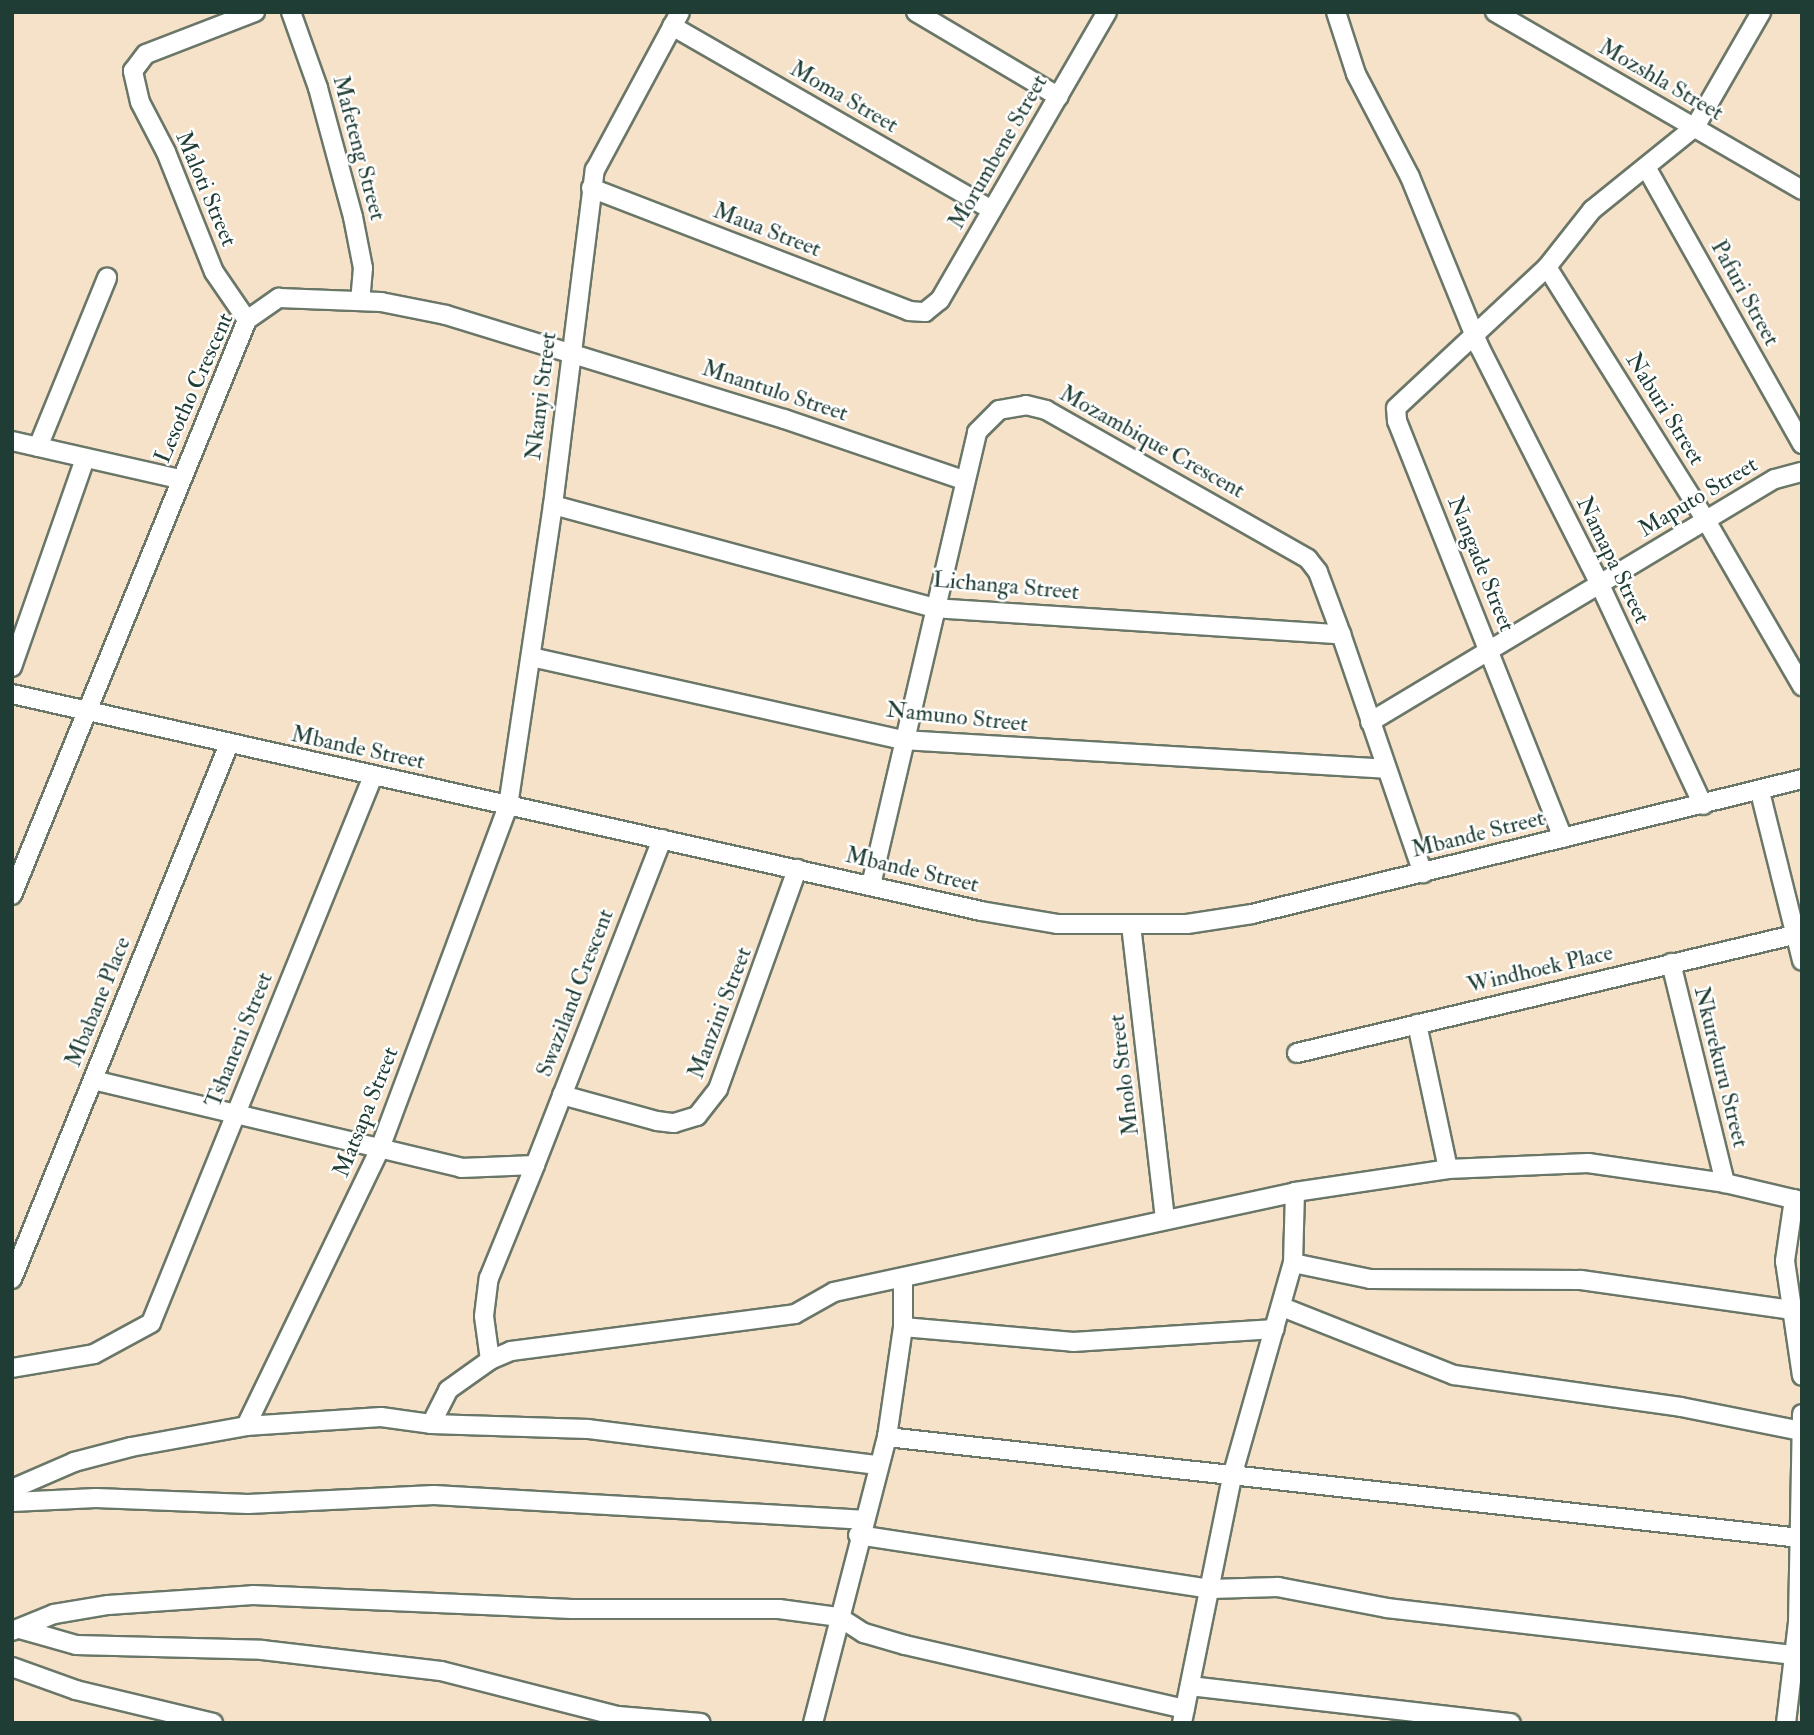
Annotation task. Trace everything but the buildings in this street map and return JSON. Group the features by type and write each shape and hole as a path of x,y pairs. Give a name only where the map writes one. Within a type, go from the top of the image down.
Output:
{"street":[{"name":"Maloti Street","path":"247,320 214,272 166,152 140,102 133,71 146,54 255,12"},
{"name":"Mafeteng Street","path":"292,12 318,88 353,217 363,268 360,300"},
{"path":"916,12 1059,97"},
{"name":"Morumbene Street","path":"925,312 940,300 1107,12"},
{"name":"Namapa Street","path":"1336,12 1356,74 1410,177 1476,338 1600,585 1703,805"},
{"name":"Mozshla Street","path":"1495,12 1802,190"},
{"path":"1695,127 1761,12"},
{"name":"Nkanyi Street","path":"508,806 554,505 591,188 601,153 676,19"},
{"name":"Moma Street","path":"676,19 992,210"},
{"name":"Nangade Street","path":"1563,838 1396,413 1403,398 1476,338 1547,267 1592,209 1695,127"},
{"name":"Pafuri Street","path":"1646,167 1802,444"},
{"name":"Maua Street","path":"591,188 909,311 925,312"},
{"name":"Naburi Street","path":"1547,267 1707,522 1802,686"},
{"path":"38,447 107,278"},
{"name":"Lesotho Crescent","path":"12,895 179,479 247,320 269,302 291,295 360,300 446,315 571,353"},
{"name":"Mnantulo Street","path":"571,353 963,480"},
{"name":"Mozambique Crescent","path":"871,885 963,480 977,432 987,421 1008,407 1032,405 1046,410 1308,559 1318,572 1341,634 1385,769 1423,873"},
{"path":"12,442 179,479"},
{"path":"12,667 85,458"},
{"name":"Maputo Street","path":"1370,722 1775,479 1802,472"},
{"name":"Lichanga Street","path":"554,505 934,608 1341,634"},
{"name":"Namuno Street","path":"531,657 903,740 1385,769"},
{"name":"Mbande Street","path":"12,694 1020,919 1131,925 1187,924 1252,915 1760,792 1802,779"},
{"name":"Mbabane Place","path":"12,1279 229,744"},
{"name":"Tshaneni Street","path":"12,1368 94,1354 151,1323 373,776"},
{"path":"1760,792 1798,933 1802,961"},
{"name":"Matsapa Street","path":"246,1426 379,1151 508,806"},
{"name":"Swaziland Crescent","path":"490,1360 484,1316 489,1278 662,839"},
{"name":"Manzini Street","path":"562,1095 657,1121 674,1123 697,1116 718,1088 797,869"},
{"name":"Mnolo Street","path":"1131,925 1165,1219"},
{"name":"Windhoek Place","path":"1297,1053 1798,933"},
{"name":"Nkurekuru Street","path":"1671,963 1724,1182"},
{"path":"1417,1024 1448,1169"},
{"path":"93,1080 234,1117 461,1168 534,1165"},
{"path":"431,1424 440,1398 490,1360 537,1345 795,1314 834,1292 1296,1192 1448,1169 1588,1163 1724,1182 1798,1200 1785,1242 1791,1310 1802,1376"},
{"path":"16,1630 54,1614 108,1605 253,1595 572,1609 779,1609 839,1617 864,1633 905,1645 1183,1716 1233,1473 1293,1263 1296,1192"},
{"path":"1293,1263 1370,1279 1581,1280 1791,1310"},
{"path":"813,1723 860,1527 887,1437 903,1327 903,1278"},
{"path":"1282,1307 1454,1375 1681,1408 1801,1431"},
{"path":"903,1327 1073,1342 1275,1329"},
{"path":"1786,1723 1800,1624 1802,1414"},
{"path":"12,1489 96,1456 246,1426 381,1417 431,1424 588,1429 879,1465"},
{"path":"887,1437 1233,1473 1800,1538"},
{"path":"12,1502 96,1498 248,1504 434,1495 860,1527 1210,1590 1278,1587 1387,1608 1796,1655"},
{"path":"16,1630 76,1645 262,1650 441,1671 618,1716 701,1723"},
{"path":"12,1667 76,1690 213,1723"},
{"path":"1190,1686 1511,1723"}]}
